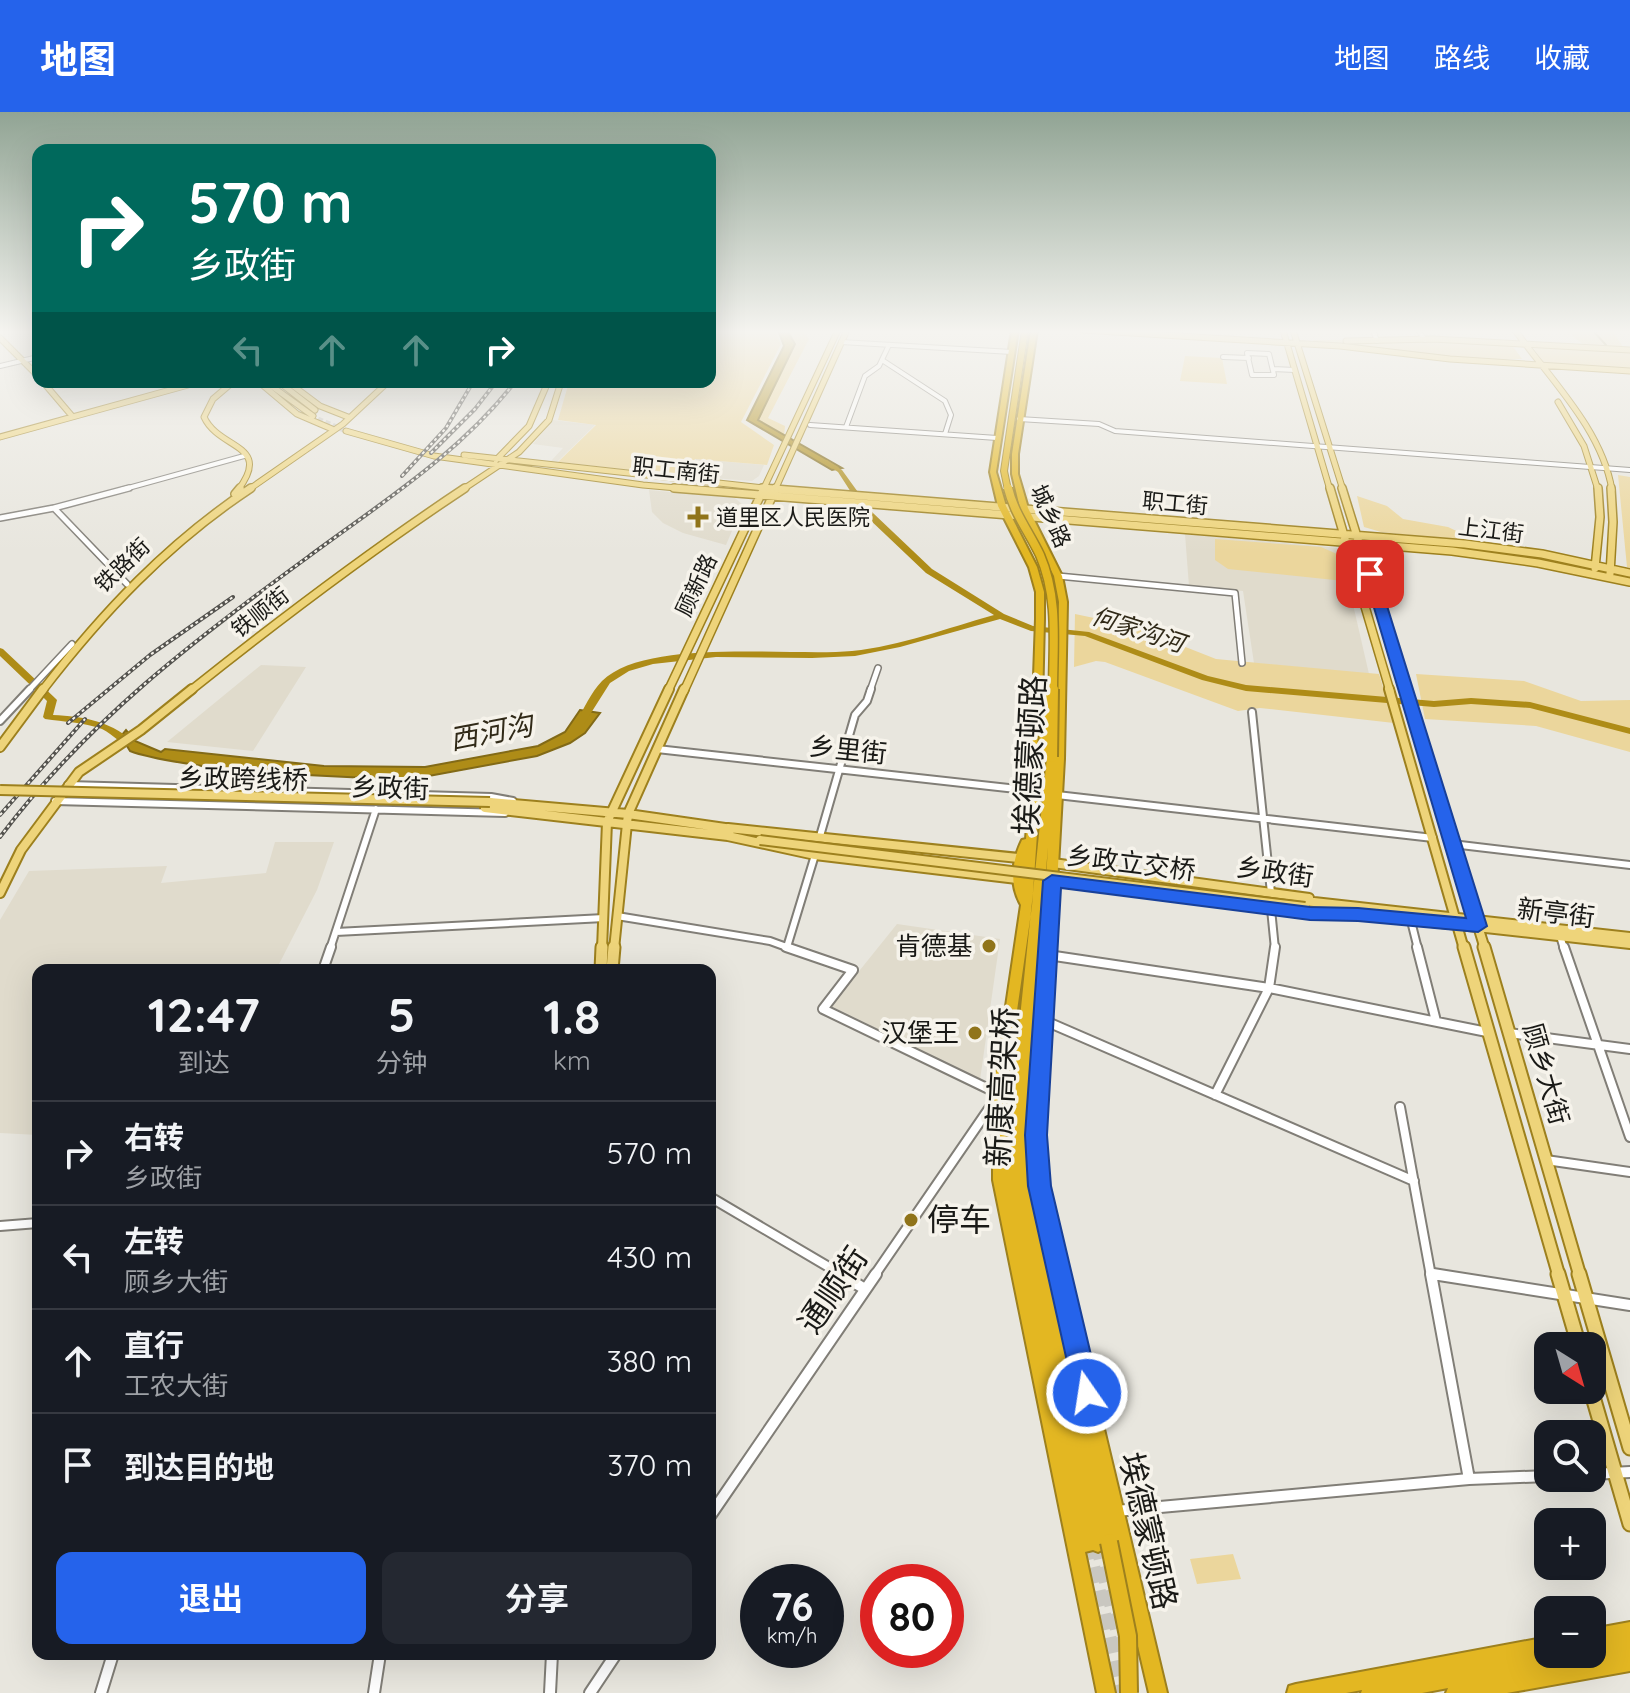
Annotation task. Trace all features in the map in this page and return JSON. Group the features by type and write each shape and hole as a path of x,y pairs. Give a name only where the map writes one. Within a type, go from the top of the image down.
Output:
{"highway":[{"name":"城乡路","path":"1003,404 993,472 1007,516"},
{"path":"1012,404 1000,472 1008,505 1042,571 1048,601 1052,760"},
{"path":"1014,404 1004,471 1012,504 1047,570 1054,600 1052,760"},
{"name":"城乡路","path":"1020,404 1015,474 1024,508 1058,576 1063,621"},
{"name":"埃德蒙顿路","path":"1001,1162 1092,1543 1014,1171 1015,1115 1047,880 1053,863 1039,637 1040,592 1033,567 1007,516"},
{"name":"埃德蒙顿路","path":"1063,621 1047,792 1043,1020 1036,1135 1039,1186 1158,1693"},
{"name":"埃德蒙顿路","path":"1052,760 1047,792 1029,834 1026,906 999,1094 1001,1195 1106,1693"},
{"path":"1026,906 1017,879 1019,858 1029,834"},
{"name":"新康高架桥","path":"1044,954 1026,1101 1024,1160 1028,1190 1129,1631 1129,1693"},
{"path":"1606,1635 1630,1631"},
{"path":"1606,1651 1630,1646"},
{"path":"1296,1693 1534,1649"},
{"path":"1455,1693 1630,1662"},
{"path":"1370,1693 1534,1664"}],"main road":[{"path":"64,404 75,415"},
{"path":"66,404 75,415"},
{"path":"0,437 114,404"},
{"path":"0,437 118,404"},
{"path":"207,404 201,421 210,432 244,456 249,467 245,477 216,509"},
{"path":"209,404 204,417 208,427 244,451 251,460 251,473 239,490"},
{"path":"284,404 330,428"},
{"path":"295,404 316,421"},
{"path":"309,404 325,415"},
{"path":"320,404 333,413 345,416"},
{"path":"345,416 358,404"},
{"path":"216,509 360,404"},
{"name":"铁顺街","path":"0,882 14,852 62,783 138,729 307,593 494,463 527,432 541,404"},
{"name":"铁顺街","path":"494,463 507,460 535,438 549,420 554,404"},
{"name":"顾新路","path":"806,410 808,404"},
{"name":"顾新路","path":"609,817 760,496 809,404"},
{"name":"顾乡大街","path":"1306,404 1399,714 1455,922 1575,1332"},
{"name":"顾乡大街","path":"1316,404 1476,922 1630,1448"},
{"path":"1559,404 1585,443 1601,486 1594,574"},
{"path":"1562,404 1607,469 1613,506 1610,578"},
{"path":"316,421 333,413"},
{"name":"铁路街","path":"45,679 72,644 127,584 239,490 330,428"},
{"name":"职工南街","path":"349,429 417,453 760,496 1007,516"},
{"name":"顾新路","path":"657,749 775,489 784,455"},
{"name":"职工南街","path":"507,460 764,488 1002,506"},
{"name":"职工街","path":"1002,506 1347,539"},
{"name":"铁路街","path":"45,679 129,586 216,509"},
{"name":"职工街","path":"1007,516 1347,539"},
{"name":"上江街","path":"1347,539 1489,547 1630,573"},
{"name":"上江街","path":"1360,540 1478,554 1630,582"},
{"path":"1,741 45,679"},
{"path":"613,964 627,819 657,749"},
{"name":"铁顺街","path":"0,893 21,850 55,801 94,758"},
{"name":"乡政跨线桥","path":"0,792 488,805"},
{"name":"乡政街","path":"488,805 627,819 762,838"},
{"path":"601,964 609,817"},
{"name":"乡政街","path":"726,832 820,836 1019,858"},
{"name":"乡政街","path":"726,832 815,855 1017,879"},
{"name":"乡政立交桥","path":"762,838 1305,904"},
{"name":"乡政街","path":"1053,863 1455,922"},
{"name":"乡政街","path":"1047,880 1271,909 1358,914"},
{"name":"乡政街","path":"1305,904 1348,906"},
{"name":"乡政街","path":"1305,904 1411,921 1455,922"},
{"path":"1455,922 1630,937"},
{"name":"新亭街","path":"1476,922 1630,944"},
{"path":"1595,1404 1630,1524"}],"street":[{"path":"846,427 855,404"},
{"path":"945,434 951,415 946,404"},
{"path":"1019,419 1099,424 1115,431 1630,471"},
{"path":"810,425 997,438"},
{"path":"0,518 54,508 244,456"},
{"path":"54,508 127,584"},
{"path":"1058,576 1235,593 1242,663"},
{"path":"820,836 855,715 867,701 878,668"},
{"path":"0,721 33,694"},
{"path":"1252,712 1271,893"},
{"name":"乡里街","path":"657,749 1433,838"},
{"name":"乡政街","path":"68,785 491,797 533,809"},
{"name":"乡政街","path":"55,801 376,809 533,809"},
{"path":"325,964 376,809"},
{"path":"1452,844 1630,865"},
{"path":"787,947 815,855"},
{"path":"1215,1095 1269,988 1276,954 1271,909"},
{"path":"617,916 770,941 853,970 823,1009 999,1094"},
{"path":"336,932 604,918"},
{"path":"1411,921 1436,1021"},
{"path":"1560,936 1630,1137"},
{"path":"1044,954 1269,988 1487,1032"},
{"path":"1043,1020 1414,1181"},
{"path":"1509,1033 1630,1049"},
{"name":"通顺街","path":"716,1507 999,1094"},
{"path":"1400,1107 1469,1479"},
{"path":"1546,1160 1630,1172"},
{"path":"716,1201 865,1289"},
{"path":"0,1226 32,1223"},
{"path":"1431,1274 1630,1305"},
{"path":"1606,1473 1630,1472"},
{"path":"1114,1511 1469,1479 1534,1477"},
{"path":"101,1693 111,1660"},
{"path":"374,1693 379,1660"},
{"path":"550,1693 552,1660"},
{"path":"590,1693 612,1660"}],"shaded area":[{"path":"563,404 750,404 741,422 774,445 767,465 695,459 684,476 558,462 596,425 558,420"},
{"path":"755,404 766,404 758,420 842,468 832,470 747,420"},
{"path":"766,404 775,404 768,418 785,426 784,436 758,420"},
{"path":"553,420 595,425 557,462 551,461 563,448 533,444"},
{"path":"696,459 764,465 759,476 752,481 686,476"},
{"path":"1618,475 1630,477 1630,568 1627,567"},
{"name":"道里区人民医院","path":"649,490 735,498 743,505 726,545 683,533 663,523 652,512"},
{"path":"1357,496 1387,506 1403,519 1448,527 1480,542 1381,532 1364,527"},
{"path":"1185,534 1340,548 1369,674 1254,663 1243,591 1189,586"},
{"path":"1215,539 1321,547 1337,554 1344,581 1228,569 1215,560"},
{"path":"1075,614 1132,626 1216,659 1379,674 1394,723 1260,708 1238,711 1105,662 1096,661 1074,667"},
{"path":"261,665 306,667 253,751 167,742"},
{"path":"1416,674 1524,681 1581,701 1630,700 1630,752 1536,726 1425,719"},
{"path":"580,710 600,713 585,733 570,743 537,756 407,780 307,775 302,769 263,772 202,766 130,751 121,736 126,730 135,741 161,752 165,749 324,766 425,767 538,746 565,732"},
{"path":"275,842 334,842 317,890 279,964 32,964 32,1135 0,1133 0,920 29,871 167,866 161,883 266,873"},
{"path":"897,924 1000,939 980,1080 831,1006"},
{"path":"1233,1554 1241,1579 1197,1584 1190,1559"}],"waterway":[{"name":"何家沟河","path":"825,461 840,471 870,515 929,571 1001,616"},
{"name":"西河沟","path":"581,722 607,681 626,669 652,661 716,655 855,653 897,645 1001,616"},
{"name":"何家沟河","path":"1001,616 1031,628 1086,634 1205,678 1246,688 1434,704 1471,701 1530,705 1630,731"},
{"name":"西河沟","path":"0,651 52,700 48,717 82,720 104,727 131,745"}],"tunnel":[{"path":"318,419 346,431"},
{"path":"1098,1543 1122,1646"},
{"path":"1087,1544 1121,1693"}],"railway":[{"path":"402,476 446,428 460,404"},
{"path":"431,453 479,404"},
{"path":"0,837 69,756 143,685 223,621 418,476 497,404"},
{"path":"68,723 150,655 233,597"},
{"path":"0,815 85,719"}],"place":[{"name":"道里区人民医院","path":"698,517"},
{"name":"肯德基","path":"989,946"},
{"name":"汉堡王","path":"975,1033"},
{"name":"停车","path":"911,1220"}],"route":[{"path":"1087,1393 1039,1186 1036,1135 1052,881 1310,913 1358,914 1478,926 1370,574"}]}
